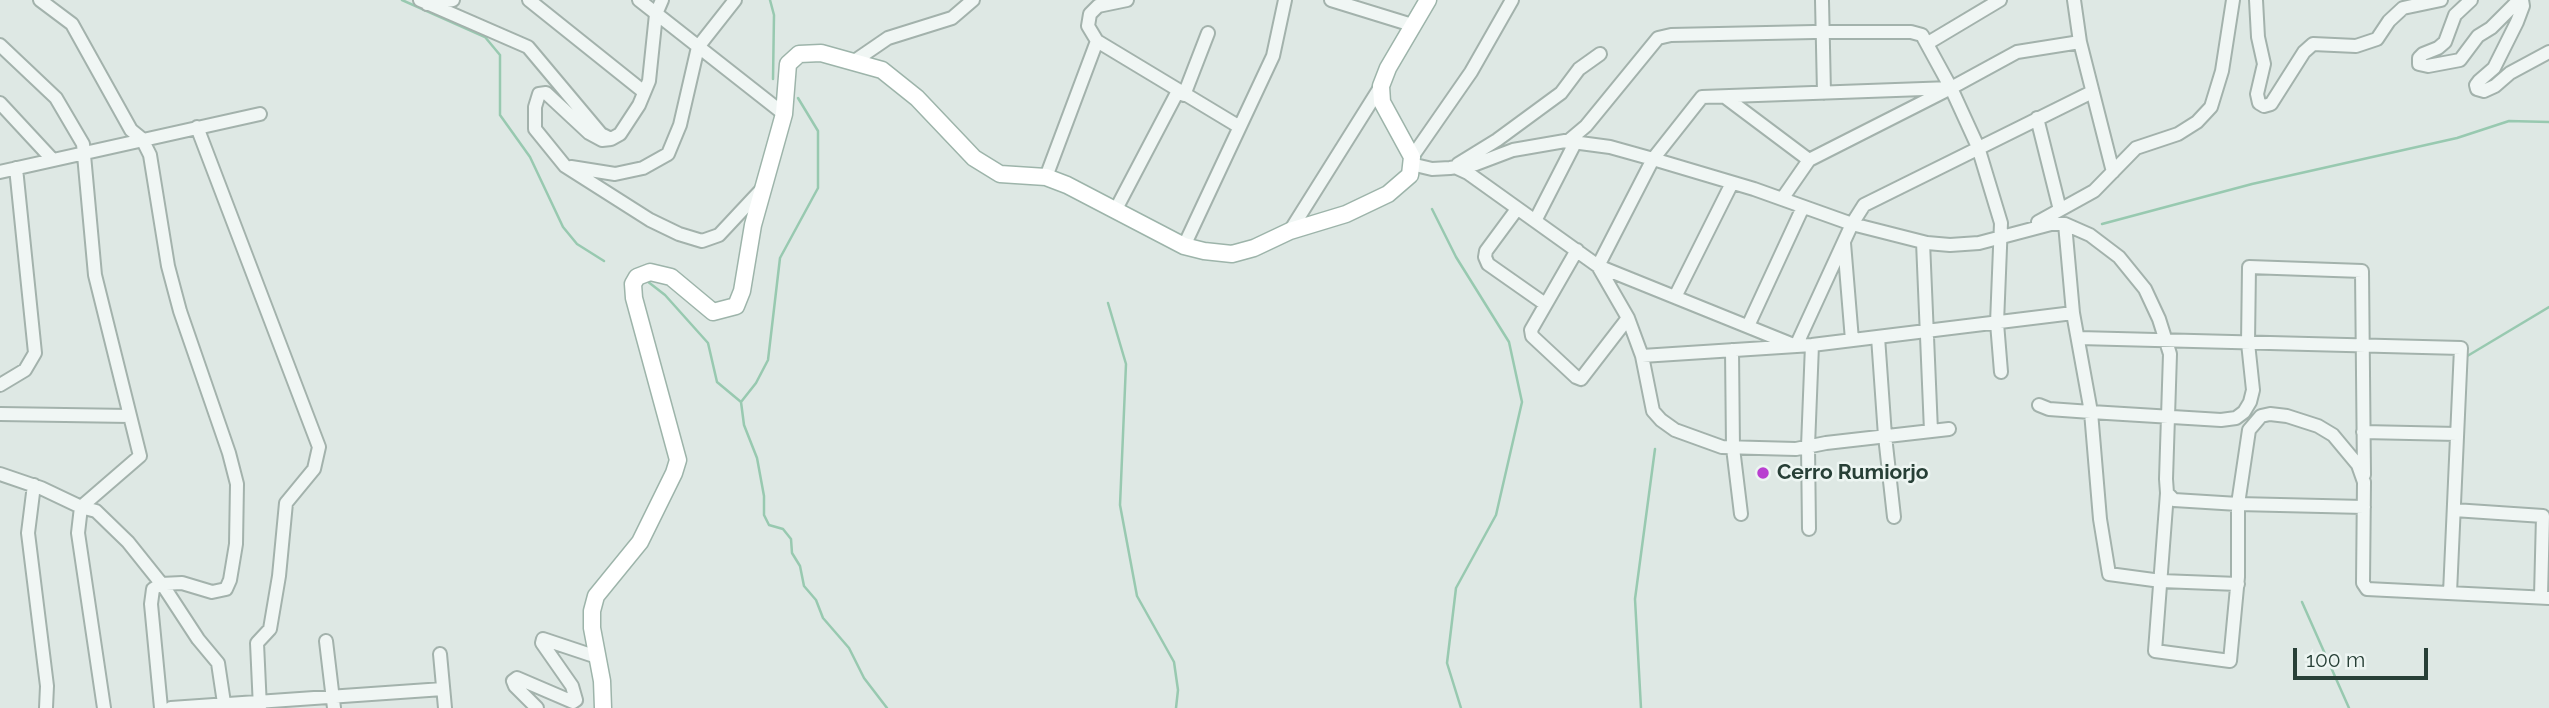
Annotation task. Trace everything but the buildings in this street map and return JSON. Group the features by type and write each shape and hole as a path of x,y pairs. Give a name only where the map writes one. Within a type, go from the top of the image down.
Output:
{"main road":[{"path":"603,708 602,681 592,628 592,611 596,596 640,542 674,474 678,460 634,298 633,284 637,277 650,272 671,276 713,312 736,306 742,291 753,225 784,114 788,64 799,54 821,53 883,70 916,98 974,158 1000,174 1046,177 1067,185 1184,246 1232,254 1254,248 1290,231 1346,214 1388,194 1410,176 1411,161 1382,102 1381,86 1428,0"}],"street":[{"path":"40,0 72,24 131,130 142,139 150,155 168,266 237,484 236,544 226,589 212,592 182,583 161,584 153,589 150,604 161,708"},
{"path":"423,2 453,0"},
{"path":"529,0 644,92"},
{"path":"639,0 784,114"},
{"path":"662,0 656,13 649,81 620,134 602,140 589,133 546,93 539,94 535,107 535,128 565,166 650,220 679,234 702,241 719,235 763,189"},
{"path":"565,166 615,174 643,168 668,153 680,125 698,47 736,0"},
{"path":"853,62 888,38 952,18 973,0"},
{"path":"1127,0 1098,6 1090,15 1088,26 1097,41 1238,126"},
{"path":"1184,246 1273,56 1285,0"},
{"path":"1331,0 1412,25"},
{"path":"1513,0 1471,72 1411,161 1432,169 1476,164 1513,150 1536,145 1571,142 1610,147 1732,183 1852,224 1923,242 1950,245 1979,243 2022,230 2065,224 2090,235 2119,257 2146,289 2170,354 2167,493 2155,651 2230,661 2238,584 2238,504 2246,436 2255,421 2270,414 2287,416 2318,426 2333,435 2358,465 2364,482"},
{"path":"1822,0 1824,93"},
{"path":"1928,43 2000,0"},
{"path":"2074,0 2080,42 2113,172"},
{"path":"2022,230 2095,191 2136,148 2178,134 2197,122 2211,107 2222,71 2233,0"},
{"path":"2256,0 2258,37 2264,64 2257,94 2259,103 2264,106 2271,104 2304,52 2313,44 2356,46 2376,39 2403,8 2441,0"},
{"path":"2471,0 2455,15 2445,42 2423,54 2419,58 2419,64 2428,66 2460,60 2478,36 2491,28 2520,0 2523,6 2517,22 2494,68 2479,81 2476,89 2484,91 2495,86 2510,73 2549,52"},
{"path":"423,2 528,47 601,134 611,139"},
{"path":"1535,221 1571,142 1658,38 1671,35 1823,32 1911,32 1922,35 1951,88 1978,147 2001,223 1997,323 2001,372"},
{"path":"1115,211 1181,93 1208,33"},
{"path":"1046,177 1097,41"},
{"path":"1782,199 1809,160 2017,52 2080,42"},
{"path":"0,45 56,98 79,136 84,151 95,275 140,456 81,507 78,533 104,708"},
{"path":"1455,166 1497,140 1561,93 1583,65 1600,54"},
{"path":"1290,231 1381,86"},
{"path":"1598,265 1653,159 1702,97 1951,88"},
{"path":"1796,346 1852,224 1864,205 2092,92"},
{"path":"1725,97 1809,160"},
{"path":"0,103 52,159"},
{"path":"0,172 84,151 260,114"},
{"path":"2037,118 2060,210"},
{"path":"197,127 319,447 314,469 286,503 279,576 270,629 257,643 256,706"},
{"path":"1455,166 1598,265 1796,346"},
{"path":"0,385 24,370 35,353 16,168"},
{"path":"1675,297 1732,183"},
{"path":"1748,326 1803,206"},
{"path":"1517,209 1486,251 1485,257 1488,264 1545,304"},
{"path":"2065,224 2073,313 2091,412 2107,571 2112,575 2161,581 2238,584"},
{"path":"1844,242 1852,340"},
{"path":"1923,242 1931,431"},
{"path":"1577,250 1530,333 1581,379 1628,318"},
{"path":"1598,265 1628,318 1642,356 1653,411 1675,430 1722,447 1796,449 1950,429"},
{"path":"2039,405 2049,409 2091,412 2221,420 2236,418 2244,412 2253,390 2248,343 2249,267 2362,271 2364,587 2375,590 2545,597 2543,516 2454,510"},
{"path":"1642,356 1812,345 2073,313"},
{"path":"1878,337 1894,517"},
{"path":"2078,338 2461,348 2450,593"},
{"path":"1809,529 1808,446 1812,345"},
{"path":"1732,350 1733,448 1741,514"},
{"path":"0,414 130,416"},
{"path":"2363,432 2457,434"},
{"path":"0,474 34,485 81,507 96,510 128,542 218,663 229,704"},
{"path":"34,485 29,533 47,686 46,708"},
{"path":"2167,493 2175,500 2364,507"},
{"path":"537,708 515,686 513,681 517,677 573,702 576,700 572,686 542,643 543,639 597,657"},
{"path":"326,641 333,702"},
{"path":"440,653 445,708"},
{"path":"171,708 333,702 443,689"}],"waterway":[{"path":"402,0 485,37 500,55 500,115 530,157 563,227 577,244 604,261"},
{"path":"770,0 774,15 773,79"},
{"path":"741,402 756,383 768,360 780,258 818,188 818,131 798,98"},
{"path":"2102,224 2252,184 2457,138 2509,121 2549,122"},
{"path":"1432,209 1456,257 1509,342 1522,402 1496,515 1456,588 1447,663 1461,708"},
{"path":"647,281 665,295 708,343 717,382 741,402 744,425 757,458 764,496 764,515 769,525 783,529 791,539 792,553 800,566 804,586 816,600 823,618 849,648 864,678 887,708"},
{"path":"1108,303 1126,364 1120,505 1137,596 1174,662 1178,690 1176,708"},
{"path":"2464,358 2549,307"},
{"path":"1641,708 1635,599 1655,449"},
{"path":"2302,602 2349,708"}],"place":[{"name":"Cerro Rumiorjo","path":"1763,473"}]}
